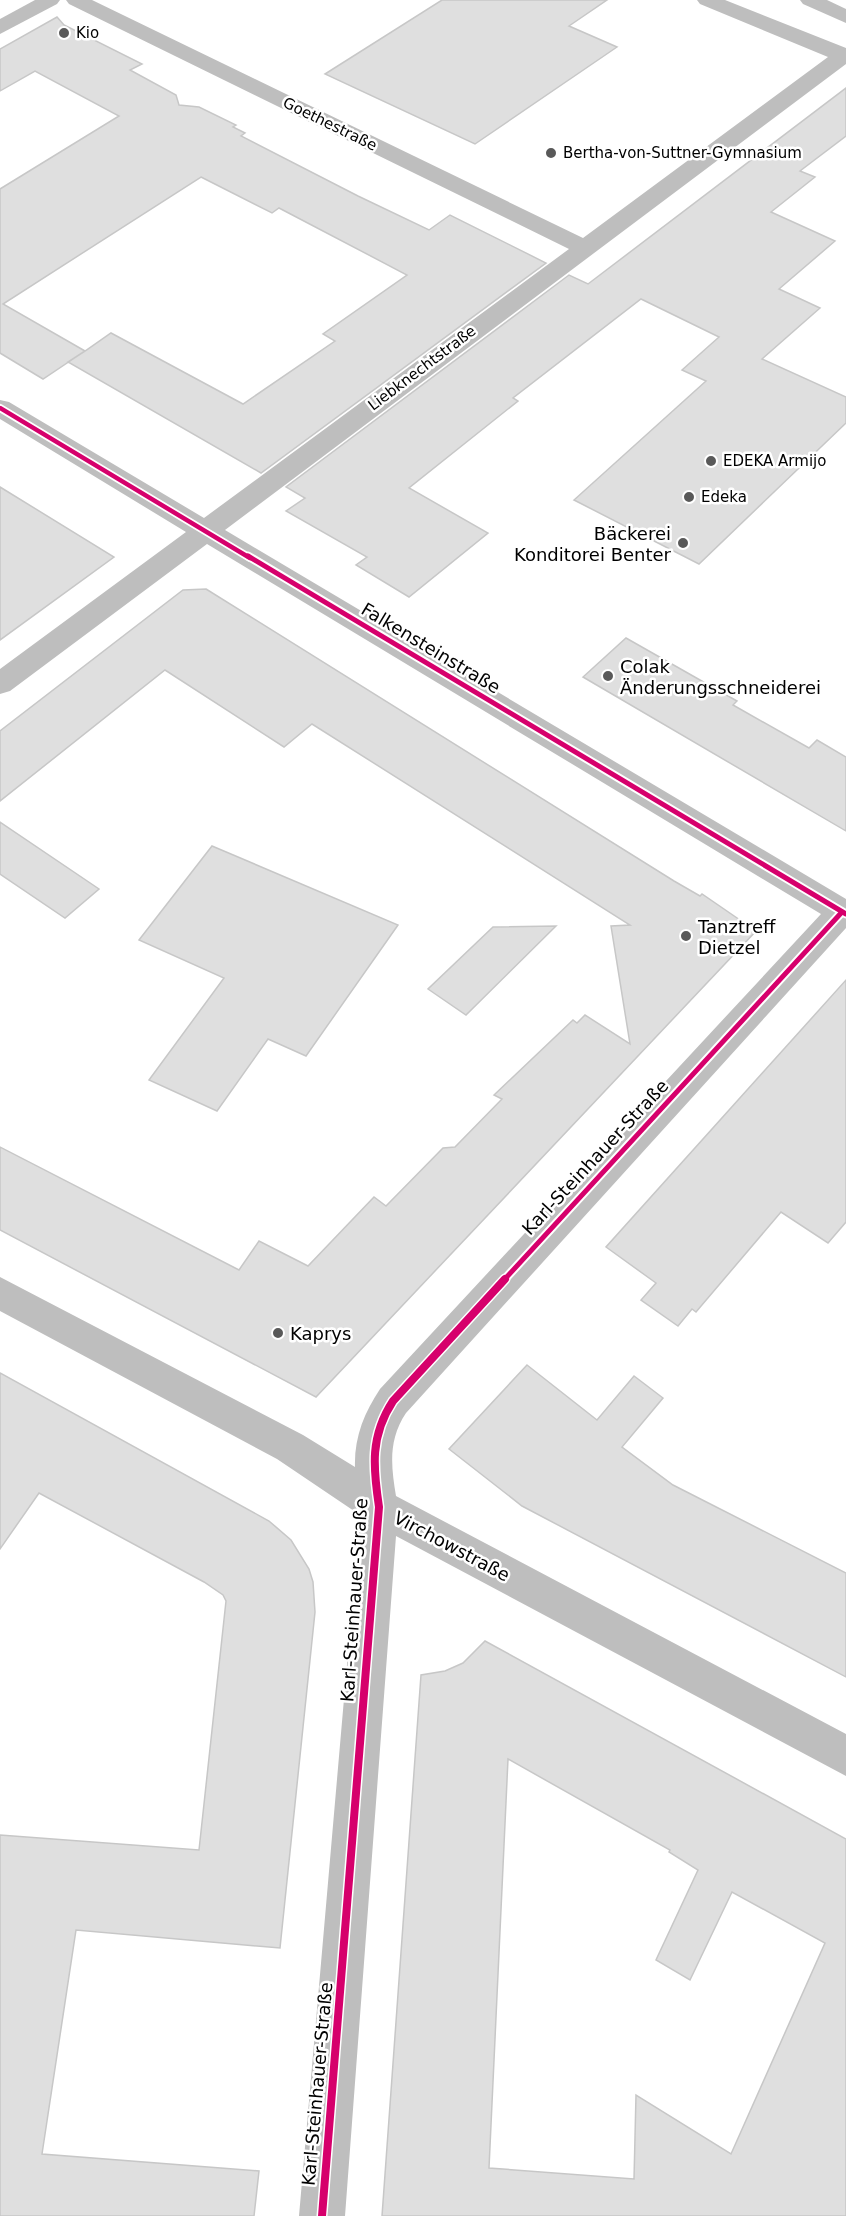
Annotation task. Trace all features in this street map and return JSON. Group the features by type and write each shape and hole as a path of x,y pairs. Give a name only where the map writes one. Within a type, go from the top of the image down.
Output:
{"street":[{"path":"0,28 50,0"},
{"name":"Goethestraße","path":"76,0 585,248"},
{"path":"707,0 845,56"},
{"path":"810,0 846,16"},
{"name":"Liebknechtstraße","path":"0,684 845,56"},
{"name":"Falkensteinstraße","path":"0,408 844,913"},
{"name":"Karl-Steinhauer-Straße","path":"322,2216 378,1507 374,1467 374,1433 393,1401 844,913"},
{"name":"Virchowstraße","path":"0,1293 290,1447 337,1476 378,1507 846,1756"}],"building":[{"path":"442,0 607,0 569,26 617,47 475,144 325,74"},
{"path":"57,17 64,25 142,64 130,70 176,95 179,105 199,107 236,125 233,127 245,133 241,136 358,196 429,230 450,215 546,263 261,473 68,362 43,379 0,353 0,189 119,116 35,71 0,91 0,49","holes":["201,177 272,213 279,208 407,275 323,334 335,341 243,404 111,333 85,351 3,304"]},
{"path":"846,88 846,136 800,171 815,177 771,212 835,241 779,289 820,308 762,359 846,397 846,423 699,564 574,500 706,381 682,370 719,337 641,299 513,398 518,401 409,488 488,533 409,597 356,565 367,557 286,511 305,498 286,487 569,275 588,284"},
{"path":"0,487 114,557 0,640"},
{"path":"206,589 674,881 700,896 702,894 756,931 316,1397 0,1230 0,1147 239,1270 259,1241 308,1266 374,1197 386,1206 443,1148 455,1147 502,1099 494,1095 573,1020 577,1023 585,1015 630,1044 611,926 630,925 312,724 284,747 165,670 0,801 0,731 183,590"},
{"path":"626,638 737,701 733,705 809,748 817,740 846,757 846,831 583,677"},
{"path":"0,822 99,889 65,918 0,874"},
{"path":"212,846 398,925 306,1056 268,1039 217,1111 149,1080 224,978 139,940"},
{"path":"556,926 466,1015 428,989 493,927"},
{"path":"846,980 846,1222 828,1243 781,1212 696,1312 692,1309 678,1326 641,1300 656,1283 606,1247"},
{"path":"527,1365 597,1420 634,1376 663,1398 622,1447 673,1485 846,1573 846,1677 522,1506 449,1449"},
{"path":"0,1373 269,1521 291,1540 309,1569 313,1582 315,1612 280,1948 76,1930 42,2154 259,2171 254,2216 0,2216 0,1835 199,1850 226,1601 223,1595 204,1582 39,1493 0,1549"},
{"path":"485,1641 846,1839 846,2216 382,2216 421,1675 445,1671 463,1663","holes":["508,1759 670,1850 669,1852 698,1870 656,1960 690,1980 732,1892 825,1943 731,2154 636,2095 634,2179 489,2168"]}],"cycle path":[{"path":"0,408 846,914"},
{"path":"322,2216 379,1507 373,1464 378,1427 393,1401 842,912"}],"place":[{"name":"Kio","path":"64,33"},
{"name":"Bertha-von-Suttner-Gymnasium","path":"551,153"},
{"name":"EDEKA Armijo","path":"711,461"},
{"name":"Edeka","path":"689,497"},
{"name":"Bäckerei Konditorei Benter","path":"683,543"},
{"name":"Colak Änderungsschneiderei","path":"608,676"},
{"name":"Tanztreff Dietzel","path":"686,936"},
{"name":"Kaprys","path":"278,1333"}]}
